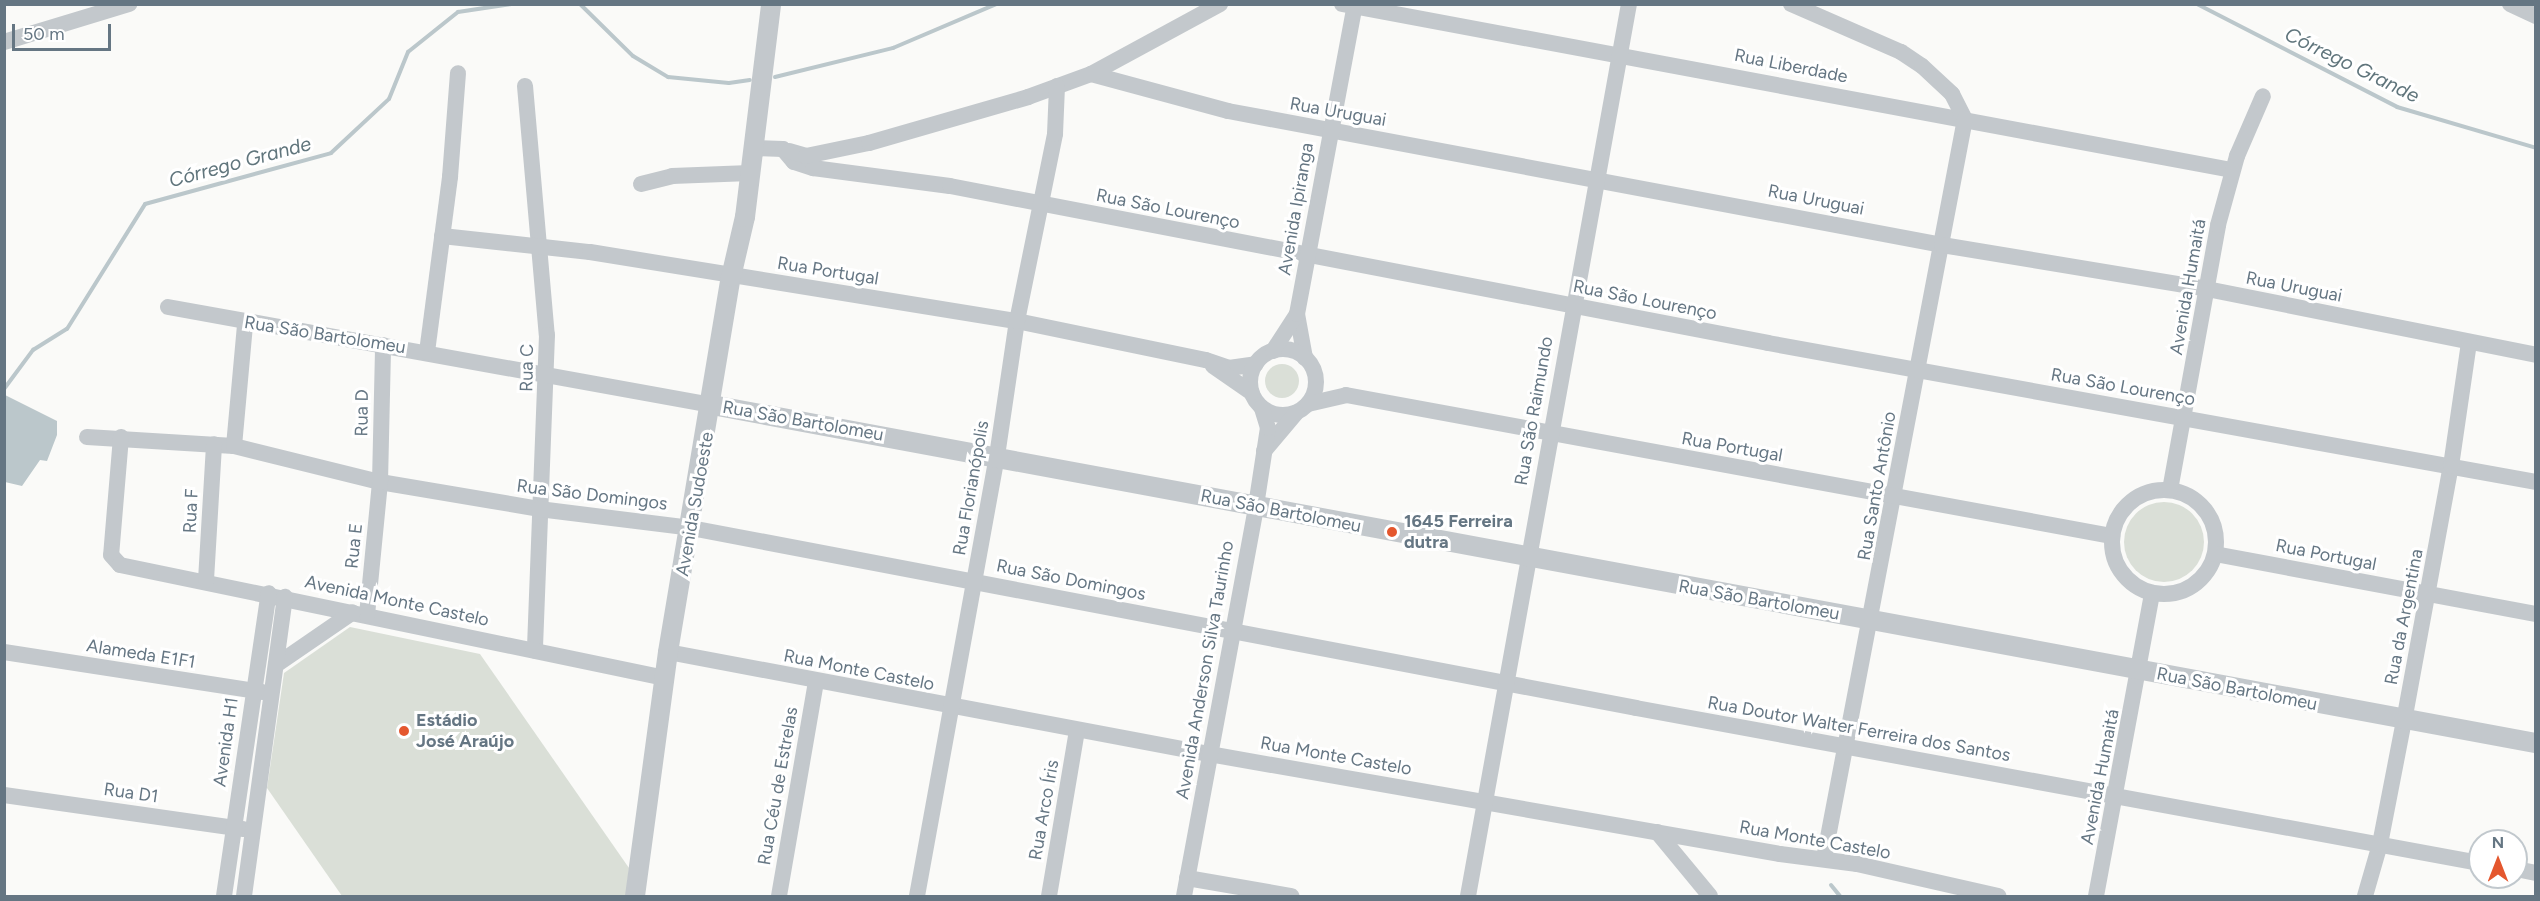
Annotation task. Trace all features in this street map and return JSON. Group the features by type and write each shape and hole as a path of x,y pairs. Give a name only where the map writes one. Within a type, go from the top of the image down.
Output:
{"street":[{"path":"4,42 129,4"},
{"name":"Avenida Sudoeste","path":"635,897 668,652 750,173 771,4"},
{"path":"753,148 783,149 806,156 869,142 1057,86 1091,74 1220,4"},
{"name":"Rua São Raimundo","path":"1468,897 1504,683 1629,4"},
{"path":"1791,4 1908,57 1939,79 1965,119"},
{"path":"2510,4 2535,16"},
{"name":"Rua Liberdade","path":"1351,6 2232,170"},
{"name":"Avenida Ipiranga","path":"1296,314 1331,130 1351,6"},
{"path":"427,352 442,236 458,73"},
{"name":"Rua Uruguai","path":"1091,74 1228,111 1942,245 2207,289 2535,355"},
{"name":"Rua C","path":"525,86 537,246 546,311 546,374 535,651"},
{"name":"Rua Florianópolis","path":"917,897 997,456 1017,321 1055,134 1057,86"},
{"name":"Avenida Humaitá","path":"2170,490 2207,289 2232,170 2262,96"},
{"name":"Rua Santo Antônio","path":"1824,858 1849,744 1965,119"},
{"name":"Rua São Lourenço","path":"783,149 794,162 813,168 950,186 1573,306 2535,482"},
{"path":"641,184 689,174 750,173"},
{"name":"Rua Portugal","path":"442,236 537,246 1017,321 1206,360 1229,368 1256,364"},
{"name":"Rua São Bartolomeu","path":"168,307 245,324 427,352 997,456 1527,557 2535,743"},
{"path":"1252,393 1250,378 1256,364 1273,351 1296,314"},
{"path":"1264,451 1302,409 1316,389 1296,314"},
{"path":"234,446 245,324"},
{"name":"Rua da Argentina","path":"2365,897 2380,844 2428,594 2451,466 2469,342"},
{"name":"Rua D","path":"380,482 383,345"},
{"path":"1273,351 1290,350 1346,395"},
{"path":"1206,360 1252,393 1262,408 1275,414 1302,409 1346,395"},
{"name":"Rua Portugal","path":"1346,395 2112,536"},
{"name":"Avenida Anderson Silva Taurinho","path":"1184,897 1256,506 1268,428 1262,408"},
{"name":"Rua São Domingos","path":"87,437 121,437 234,446 380,482 539,509 691,528 1232,630"},
{"name":"Avenida Monte Castelo","path":"121,437 111,555 120,565 269,593 665,678"},
{"name":"Rua F","path":"206,580 214,444"},
{"name":"Rua E","path":"360,613 380,482"},
{"path":"2170,490 2191,498 2207,512 2217,540 2215,554 2202,578 2192,586 2166,594 2152,593 2126,578 2117,566 2112,536 2116,520 2132,502 2154,491 2170,490"},
{"name":"Rua Portugal","path":"2215,554 2535,614"},
{"name":"Avenida H1","path":"224,897 252,691 269,593"},
{"name":"Avenida Humaitá","path":"2096,897 2140,670 2152,593"},
{"path":"244,897 285,597"},
{"path":"276,665 360,613"},
{"name":"Rua Doutor Walter Ferreira dos Santos","path":"1232,630 1504,683 1849,744 2468,861"},
{"name":"Alameda E1F1","path":"4,652 272,693"},
{"name":"Rua Monte Castelo","path":"668,652 951,708 1209,754 1657,832 1824,858 1998,897"},
{"name":"Rua Céu de Estrelas","path":"779,897 816,681"},
{"name":"Rua Arco Íris","path":"1049,897 1077,730"},
{"name":"Rua D1","path":"4,795 253,831"},
{"path":"1657,832 1710,897"},
{"path":"1187,878 1291,897"},
{"path":"1929,880 1939,897"}],"shaded area":[{"path":"1282,364 1294,369 1299,381 1294,393 1282,398 1270,393 1265,381 1270,369"},
{"path":"5,395 57,421 57,435 47,461 40,460 22,486 5,482"},
{"path":"2164,502 2179,505 2192,514 2201,527 2204,542 2201,557 2192,570 2179,579 2164,582 2149,579 2136,570 2127,557 2124,542 2127,527 2136,514 2149,505"},
{"name":"Estádio José Araújo","path":"350,627 480,654 629,868 626,896 342,896 267,788 284,673"}],"waterway":[{"name":"Córrego Grande","path":"4,389 33,350 67,329 145,204 331,153 389,99 408,52 458,12 511,4"},
{"name":"Córrego Grande","path":"580,4 633,56 668,77 729,83 750,80"},
{"name":"Córrego Grande","path":"775,77 893,48 996,4"},
{"name":"Córrego Grande","path":"2197,4 2397,107 2536,148"},
{"path":"1831,885 1840,896"}],"place":[{"name":"1645 Ferreira dutra","path":"1392,532"},
{"name":"Estádio José Araújo","path":"404,731"}]}
